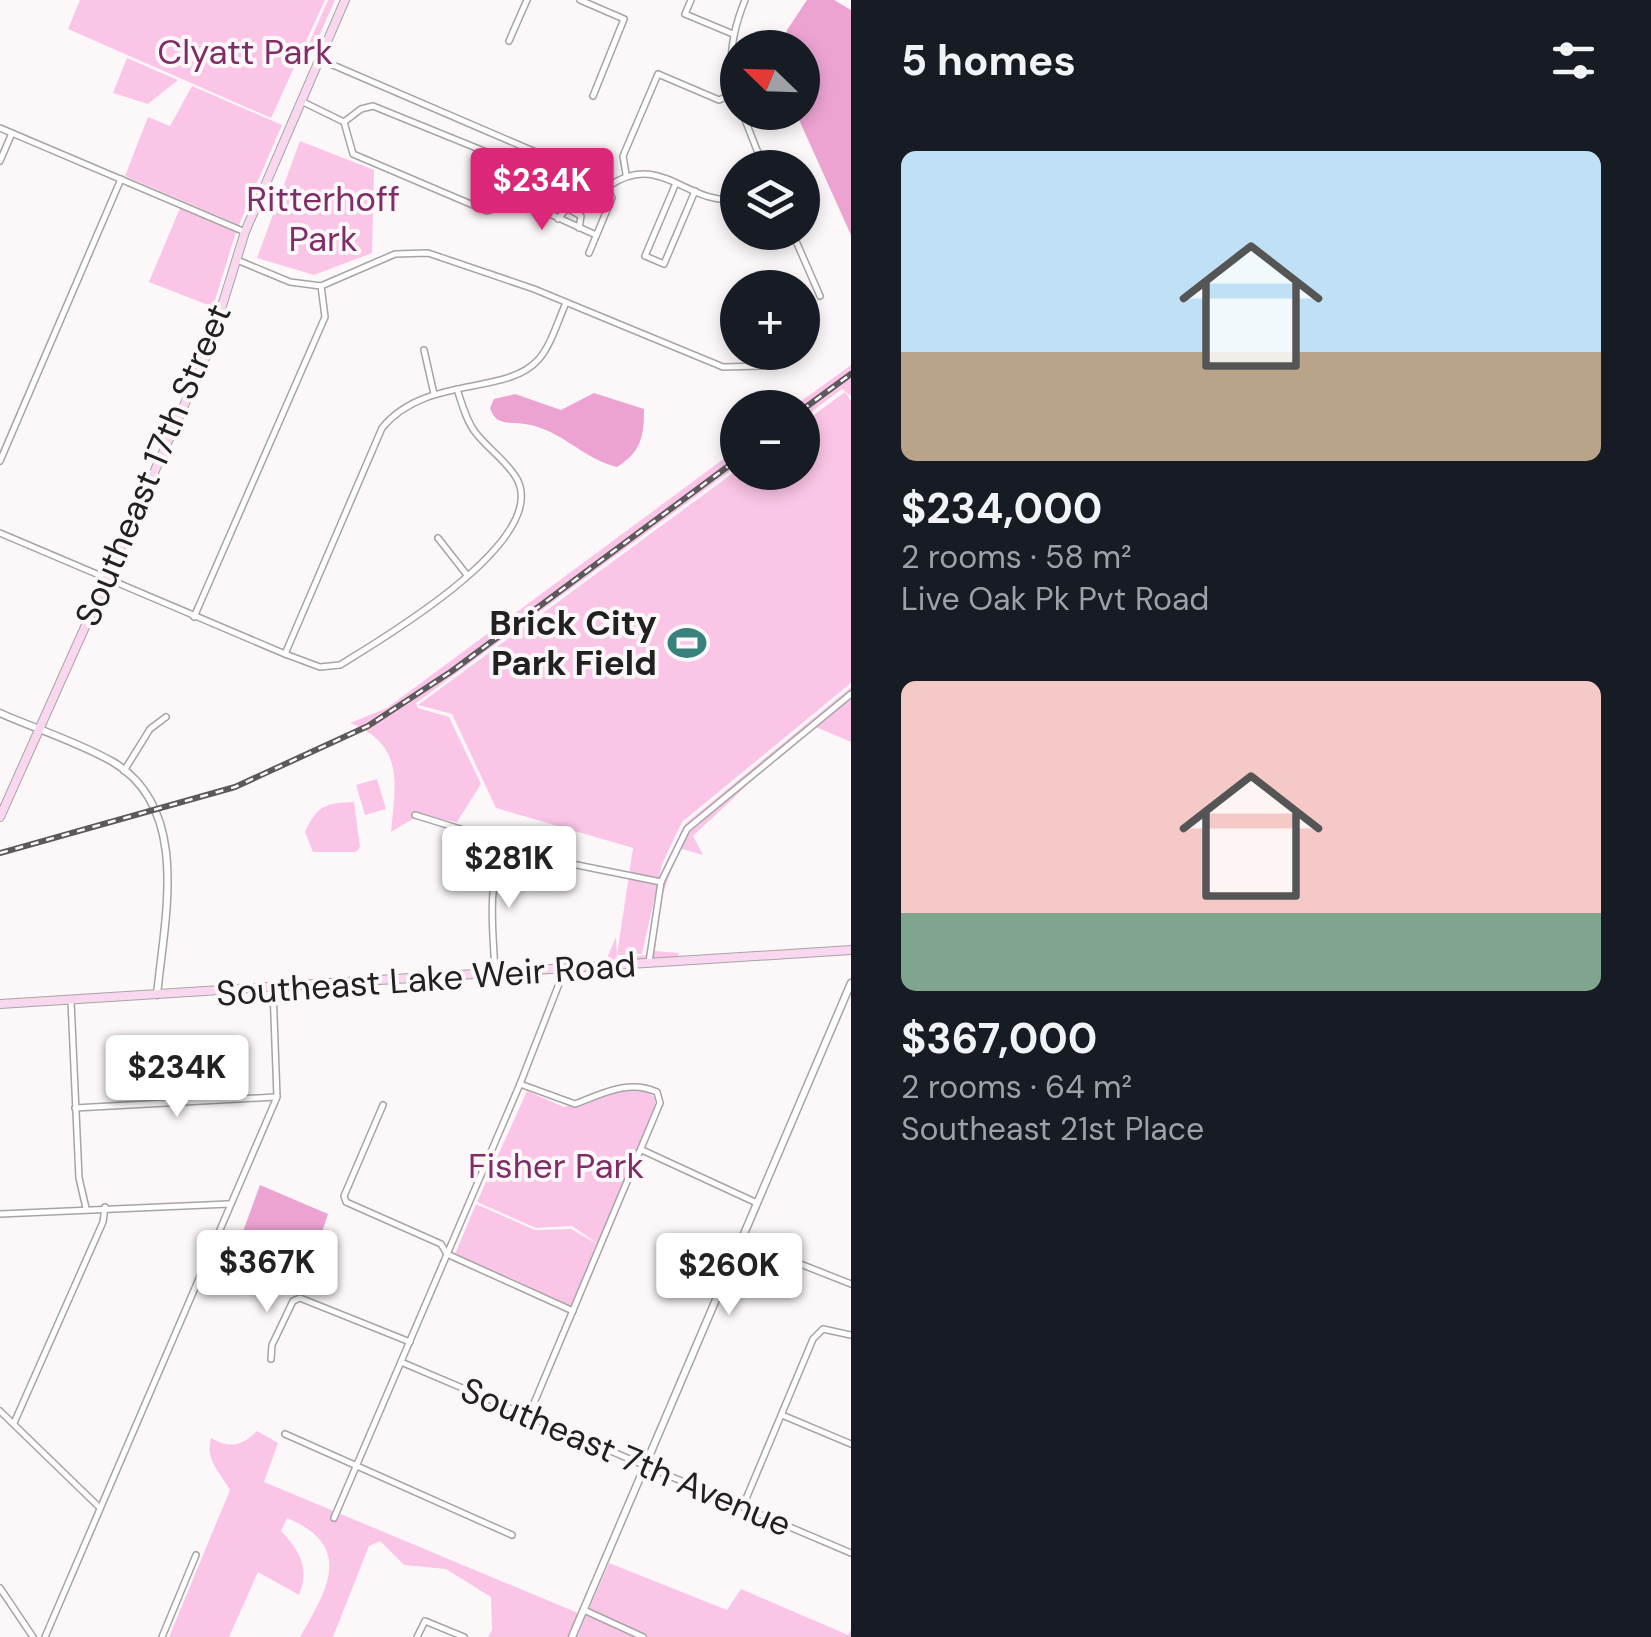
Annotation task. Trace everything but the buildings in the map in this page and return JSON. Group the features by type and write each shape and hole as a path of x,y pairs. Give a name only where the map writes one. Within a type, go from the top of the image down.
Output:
{"main road":[{"name":"Southeast 17th Street","path":"0,817 207,354 244,232 345,0"},
{"name":"Southeast Lake Weir Road","path":"0,1004 851,950"}],"street":[{"path":"510,41 526,0"},
{"path":"580,0 624,19 592,96"},
{"path":"691,0 685,14 723,30"},
{"path":"734,30 746,0"},
{"path":"319,59 609,186"},
{"path":"626,174 622,156 658,74 720,100"},
{"path":"301,101 344,122 354,154 436,192 493,212 504,193 510,177 506,160 373,106 361,109 344,122"},
{"path":"0,128 244,232"},
{"path":"0,161 12,133"},
{"path":"609,186 626,174 652,173 720,200"},
{"path":"0,462 121,179"},
{"path":"676,183 646,256 664,264 695,191"},
{"path":"588,253 612,198 609,186"},
{"path":"504,193 596,235"},
{"path":"558,219 566,208 582,216 579,228"},
{"path":"237,260 290,282 321,286 410,250 566,303 720,366"},
{"path":"194,617 325,317 321,286"},
{"path":"285,654 382,428 407,403 528,368 541,358 566,303"},
{"path":"424,350 434,394"},
{"path":"0,533 285,654 320,667 340,665 468,576 501,544 521,493 516,478 474,430 457,389"},
{"path":"438,538 468,576"},
{"path":"648,965 661,882 687,829 851,694"},
{"path":"0,713 124,771 157,812 164,834 166,896 157,996"},
{"path":"124,771 150,729 166,717"},
{"path":"415,814 577,865 661,882"},
{"path":"496,975 491,897 494,870 506,844"},
{"path":"334,1518 520,1084 564,971"},
{"path":"572,1637 851,983"},
{"path":"45,1637 277,1097 273,989"},
{"path":"71,1001 74,1108 86,1208"},
{"path":"520,1084 574,1104 610,1090 643,1086 657,1092 660,1103 529,1415"},
{"path":"74,1108 277,1097"},
{"path":"383,1105 344,1196 346,1202 441,1244 447,1254 573,1311"},
{"path":"642,1150 758,1203"},
{"path":"0,1214 229,1204"},
{"path":"14,1424 103,1222 105,1207"},
{"path":"742,1241 851,1284"},
{"path":"271,1359 272,1345 293,1301 300,1298 410,1342"},
{"path":"744,1506 814,1339 823,1329 851,1335"},
{"name":"Southeast 7th Avenue","path":"401,1362 851,1552"},
{"path":"0,1411 98,1507"},
{"path":"782,1415 851,1444"},
{"path":"285,1434 512,1535"},
{"path":"162,1637 196,1555"},
{"path":"0,1588 33,1637"},
{"path":"584,1610 643,1637"},
{"path":"418,1637 425,1622 464,1637"}],"green space":[{"name":"Clyatt Park","path":"80,0 325,0 271,118 68,29"},
{"path":"328,0 335,0 306,66 300,64"},
{"path":"127,58 178,80 148,104 113,93"},
{"path":"192,86 282,125 239,225 125,176 148,117 170,126"},
{"name":"Ritterhoff Park","path":"300,141 374,170 372,253 314,275 257,258"},
{"path":"180,208 236,232 213,307 149,282"},
{"path":"851,365 851,396 842,389 820,405 820,390 816,390"},
{"path":"845,392 851,401 851,683 682,822 662,864 642,954 617,955 633,848 496,808 452,714 418,705 720,483 720,490 820,490 820,410"},
{"path":"720,462 720,479 416,703 418,708 449,717 481,784 457,822 419,815 391,832 393,767 380,742 350,723 387,708"},
{"path":"851,687 851,742 811,725 693,836 703,855 679,848 661,899 655,951 679,953 677,960 604,965 616,937 617,958 646,955 665,865 685,824"},
{"path":"377,779 386,809 365,815 356,785"},
{"path":"354,802 360,847 356,852 313,852 305,832 318,811 329,805"},
{"name":"Fisher Park","path":"645,1090 655,1098 655,1105 598,1244 572,1226 536,1228 477,1202 527,1091 564,1107 612,1092"},
{"path":"476,1204 535,1230 571,1229 601,1246 572,1312 452,1261"},
{"path":"257,1431 278,1443 264,1482 578,1613 568,1637 488,1637 492,1630 491,1597 446,1569 404,1565 380,1541 369,1546 333,1637 300,1637 326,1585 328,1555 308,1529 287,1518 281,1531 298,1553 303,1568 299,1595 258,1572 229,1637 169,1637 230,1490 211,1459 211,1438 235,1444"},
{"path":"609,1563 727,1610 741,1589 848,1635 851,1630 851,1637 577,1637"}],"shaded area":[{"path":"807,0 834,0 851,10 851,235 820,166 820,150 813,150 804,130 820,130 820,30 787,30"},
{"path":"594,393 644,409 640,443 617,467 591,457 545,429 499,420 490,408 494,399 515,394 561,410"},
{"path":"260,1185 328,1214 311,1265 303,1273 238,1245"}],"railway":[{"path":"820,397 851,374"},
{"path":"0,853 235,787 368,726 452,671 720,472"}],"place":[{"name":"Brick City Park Field","path":"687,643"}]}
